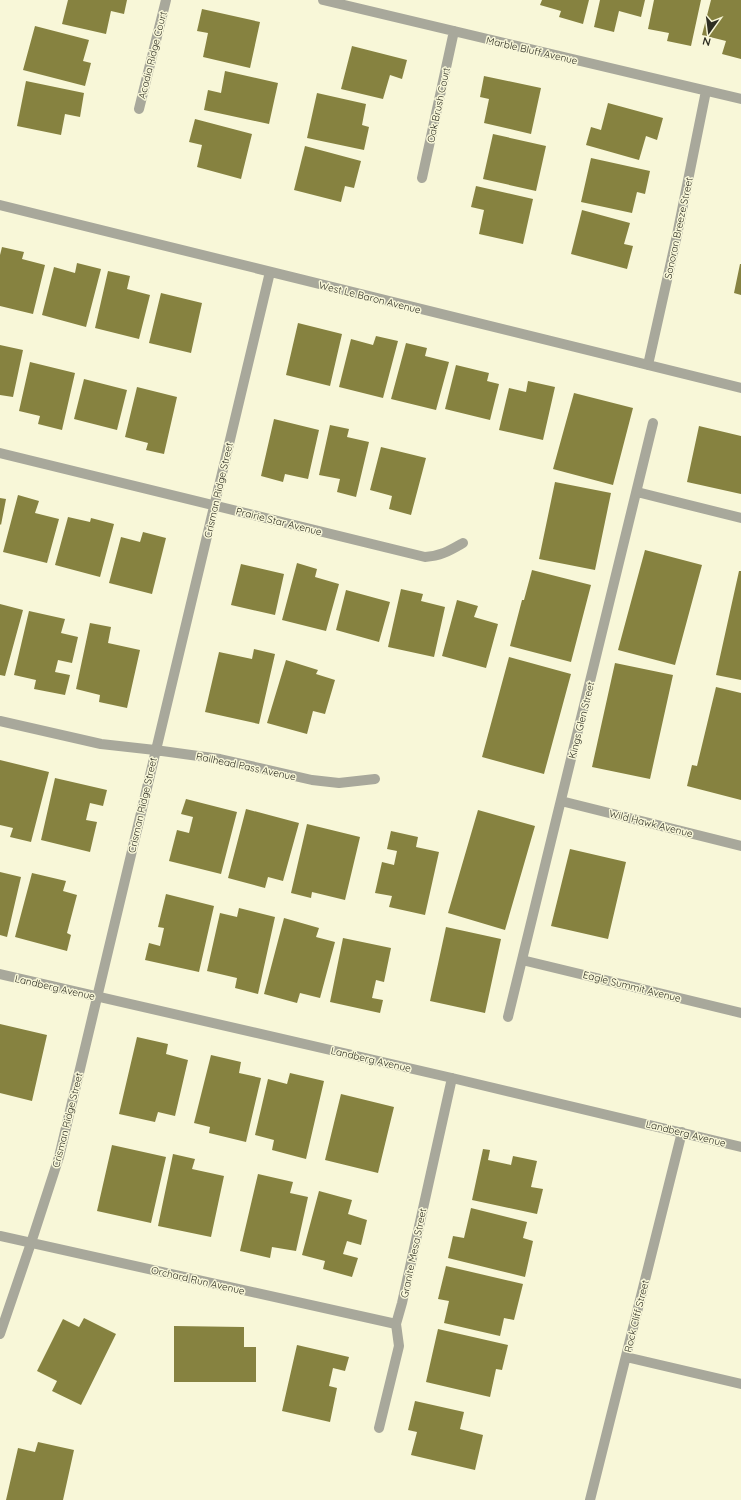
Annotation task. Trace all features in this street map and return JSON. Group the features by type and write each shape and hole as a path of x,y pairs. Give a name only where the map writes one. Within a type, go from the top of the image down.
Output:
{"street":[{"name":"Acadia Ridge Court","path":"139,109 166,0"},
{"name":"Marble Bluff Avenue","path":"323,0 741,99"},
{"name":"Oak Brush Court","path":"422,178 454,31"},
{"name":"Sonoran Breeze Street","path":"648,365 678,235 706,91"},
{"name":"West Le Baron Avenue","path":"0,205 741,388"},
{"name":"Crisman Ridge Street","path":"0,1334 59,1157 270,272"},
{"name":"Kings Glen Street","path":"508,1017 653,423"},
{"name":"Prairie Star Avenue","path":"0,453 424,557 437,556 448,552 463,543"},
{"path":"636,492 741,518"},
{"name":"Railhead Pass Avenue","path":"0,720 101,744 220,759 312,780 339,783 375,779"},
{"name":"Wild Hawk Avenue","path":"561,801 741,846"},
{"name":"Eagle Summit Avenue","path":"522,960 741,1013"},
{"name":"Landberg Avenue","path":"0,974 741,1146"},
{"name":"Granite Mesa Street","path":"379,1428 399,1346 396,1324 452,1078"},
{"name":"Rock Cliff Street","path":"590,1500 682,1132"},
{"name":"Orchard Run Avenue","path":"0,1236 396,1324"},
{"path":"626,1357 741,1384"}],"building":[{"path":"68,0 127,0 124,14 111,11 106,34 62,24"},
{"path":"542,0 589,0 583,24 559,17 561,11 540,5"},
{"path":"600,0 645,0 641,17 619,11 614,32 594,27"},
{"path":"654,0 701,0 691,46 667,41 669,33 648,29"},
{"path":"711,0 741,0 741,59 722,54 726,41 702,35"},
{"path":"202,9 260,22 250,68 203,57 208,33 197,31"},
{"path":"35,26 89,40 83,61 91,63 85,86 23,70"},
{"path":"352,46 407,60 402,79 390,75 383,99 341,89"},
{"path":"225,71 278,83 269,124 204,110 208,90 221,93"},
{"path":"484,76 541,88 531,134 484,123 489,99 480,97"},
{"path":"26,81 84,93 80,117 65,114 61,135 17,126"},
{"path":"317,93 366,104 362,125 369,127 364,150 307,138"},
{"path":"608,103 663,118 657,140 646,136 639,160 586,145 591,127 601,130"},
{"path":"195,119 252,134 241,179 197,167 202,145 189,142"},
{"path":"493,134 546,146 536,191 483,179"},
{"path":"305,146 361,161 354,188 345,186 341,202 294,190"},
{"path":"591,158 650,171 645,194 637,192 632,213 581,202"},
{"path":"476,186 533,199 523,244 479,234 484,210 471,207"},
{"path":"582,210 630,223 624,244 633,246 627,269 571,254"},
{"path":"2,247 24,252 22,259 45,265 33,314 0,306 0,255"},
{"path":"77,263 101,269 86,327 42,315 54,267 75,273"},
{"path":"741,264 741,295 734,293"},
{"path":"108,271 130,276 127,289 150,295 139,339 95,328"},
{"path":"161,293 202,303 191,353 149,343"},
{"path":"298,323 342,334 330,386 286,375"},
{"path":"376,336 398,341 383,398 339,387 351,339 373,345"},
{"path":"406,343 427,348 425,356 449,362 436,410 391,399"},
{"path":"0,345 23,350 13,397 0,395"},
{"path":"30,362 75,373 62,430 38,424 40,416 19,411"},
{"path":"456,365 489,373 487,381 499,384 490,420 445,409"},
{"path":"84,379 127,390 117,430 74,419"},
{"path":"528,381 555,387 543,440 499,430 509,388 526,392"},
{"path":"137,387 177,397 164,454 146,450 148,443 125,437"},
{"path":"574,393 633,408 613,485 553,469"},
{"path":"274,419 319,430 308,479 285,474 283,482 261,476"},
{"path":"330,425 349,429 347,437 369,442 356,497 337,492 340,479 319,475"},
{"path":"699,426 741,436 741,494 687,482"},
{"path":"381,447 426,458 411,515 389,509 392,496 370,490"},
{"path":"555,482 611,493 595,570 539,559"},
{"path":"18,495 39,501 35,513 59,519 47,563 3,552"},
{"path":"0,498 6,499 1,525 0,524"},
{"path":"68,517 90,522 91,518 114,524 100,577 55,565"},
{"path":"143,532 166,538 152,594 109,583 121,537 140,542"},
{"path":"645,550 702,565 675,665 618,650"},
{"path":"297,563 317,569 315,577 339,584 326,631 282,620"},
{"path":"241,564 284,574 275,615 231,605"},
{"path":"532,570 591,585 571,662 510,646 522,600 524,600"},
{"path":"739,571 741,571 741,680 716,675"},
{"path":"401,589 423,594 421,601 445,607 434,657 388,647"},
{"path":"346,590 390,602 379,642 336,630"},
{"path":"457,600 478,606 474,617 498,624 486,668 442,656"},
{"path":"0,604 23,610 5,676 0,675"},
{"path":"29,611 65,619 61,633 78,637 72,663 58,660 55,672 70,675 65,695 34,689 36,680 14,675"},
{"path":"90,623 111,627 108,643 140,650 127,708 99,702 100,695 76,689"},
{"path":"254,649 275,654 259,724 205,712 219,652 252,659"},
{"path":"509,657 571,674 544,774 482,757"},
{"path":"286,660 318,670 316,674 335,680 325,714 313,711 307,734 267,723"},
{"path":"615,663 673,675 650,779 592,767"},
{"path":"716,687 741,693 741,800 687,786 692,765 697,766"},
{"path":"0,760 49,772 31,842 10,837 13,828 0,825"},
{"path":"55,778 107,790 103,806 90,803 86,820 97,822 90,852 41,840"},
{"path":"186,799 237,812 221,874 169,861 177,830 189,833 193,817 181,814"},
{"path":"246,809 299,823 283,881 268,877 265,888 228,878"},
{"path":"478,810 535,826 505,930 448,913"},
{"path":"307,824 360,837 345,900 312,892 311,898 291,893"},
{"path":"391,831 418,837 416,847 439,852 425,915 389,907 392,896 375,893 382,862 394,865 397,851 387,849"},
{"path":"570,849 626,862 608,939 551,926"},
{"path":"0,872 21,877 7,937 0,935"},
{"path":"32,873 66,881 63,891 77,895 67,933 71,935 67,951 15,937"},
{"path":"166,894 214,906 199,972 145,960 149,943 160,946 164,928 158,927"},
{"path":"239,908 275,917 258,994 235,988 237,978 207,971 220,913 237,917"},
{"path":"284,918 319,928 316,937 335,942 320,998 300,993 297,1003 264,994"},
{"path":"446,927 501,939 485,1013 430,1001"},
{"path":"343,938 391,948 384,982 376,980 372,998 383,1000 380,1013 330,1002"},
{"path":"0,1024 47,1035 32,1101 0,1093"},
{"path":"137,1037 168,1044 166,1054 188,1060 175,1116 158,1112 155,1122 119,1114"},
{"path":"211,1055 241,1062 239,1073 261,1078 246,1142 209,1133 210,1127 194,1123"},
{"path":"290,1073 324,1081 306,1159 272,1150 274,1140 255,1135 268,1079 287,1084"},
{"path":"341,1094 394,1107 378,1173 325,1160"},
{"path":"112,1145 166,1157 151,1223 97,1211"},
{"path":"483,1149 490,1150 488,1160 511,1165 513,1156 537,1161 531,1187 543,1189 537,1214 472,1200"},
{"path":"173,1154 195,1159 192,1169 224,1176 211,1237 158,1226"},
{"path":"258,1174 293,1182 290,1193 308,1197 296,1251 272,1247 270,1258 240,1251"},
{"path":"319,1191 352,1200 348,1214 367,1220 361,1245 347,1241 343,1254 358,1258 352,1277 323,1269 325,1261 302,1255"},
{"path":"471,1208 527,1222 523,1238 533,1241 525,1277 448,1258 453,1236 464,1238"},
{"path":"446,1266 523,1284 514,1320 504,1318 500,1336 444,1323 449,1301 438,1299"},
{"path":"84,1318 116,1334 81,1405 52,1391 57,1381 37,1371 63,1319 79,1327"},
{"path":"174,1326 244,1327 244,1347 256,1347 256,1382 174,1382"},
{"path":"438,1329 508,1345 502,1370 496,1369 490,1397 426,1382"},
{"path":"297,1345 349,1357 345,1371 333,1368 329,1386 337,1388 330,1422 282,1411"},
{"path":"415,1401 464,1412 460,1429 483,1435 475,1470 411,1455 417,1432 408,1430"},
{"path":"38,1442 74,1450 63,1500 6,1500 18,1448 35,1452"}]}
